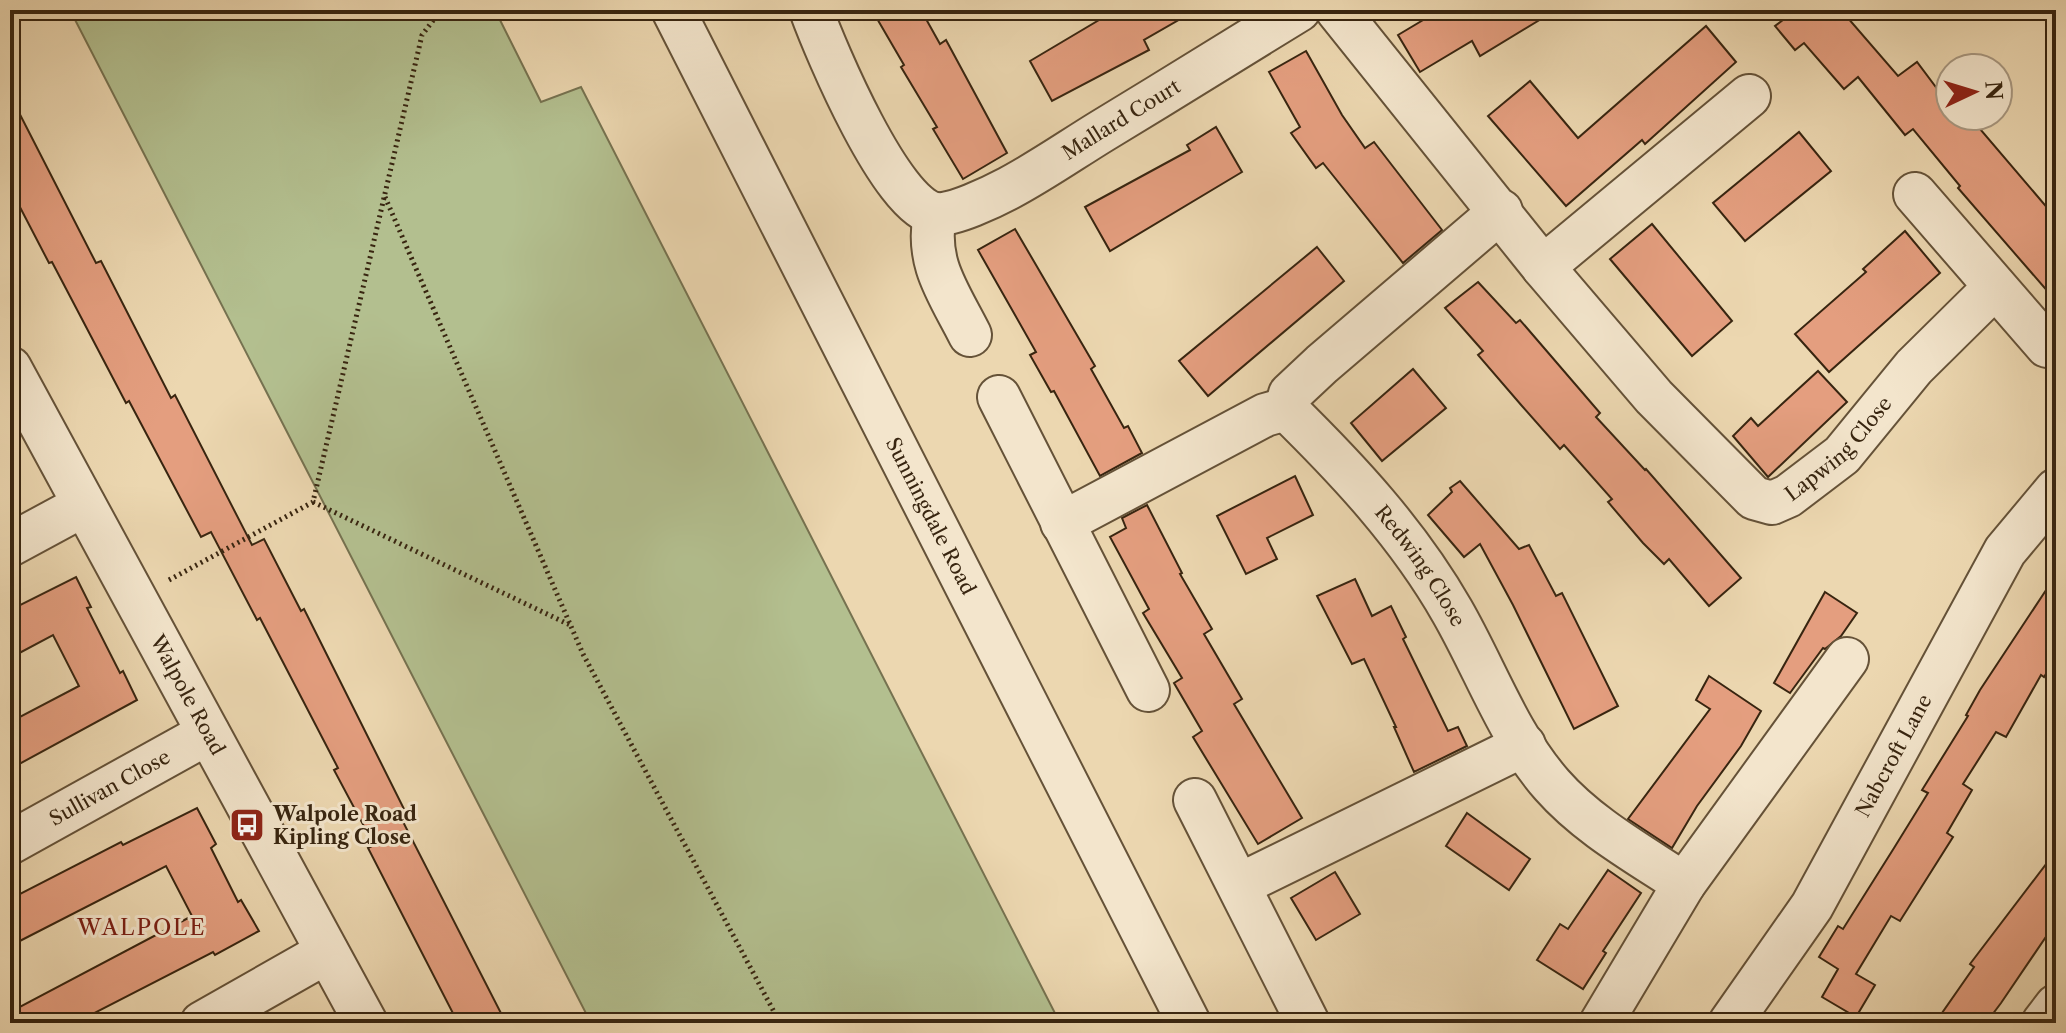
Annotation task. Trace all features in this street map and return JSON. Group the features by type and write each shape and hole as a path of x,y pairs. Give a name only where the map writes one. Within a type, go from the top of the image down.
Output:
{"street":[{"name":"Sunningdale Road","path":"673,10 1189,1023"},
{"path":"811,10 823,45 858,119 906,193 923,209 935,214 930,237 938,272 970,335"},
{"name":"Mallard Court","path":"935,214 948,214 1007,189 1299,10"},
{"name":"Lapwing Close","path":"1337,10 1543,267 1654,397 1754,498 1772,503 1788,496 1842,455 1914,367 1995,287"},
{"path":"1543,267 1749,96"},
{"path":"1915,194 2047,346"},
{"path":"1062,523 1265,415 1286,409 1290,394 1322,364 1501,211"},
{"name":"Walpole Road","path":"10,368 366,1023"},
{"path":"999,397 1148,690"},
{"name":"Redwing Close","path":"1286,409 1351,474 1403,535 1452,611 1524,745 1552,785 1604,831 1684,884"},
{"name":"Nabcroft Lane","path":"1730,1023 1812,906 2005,551 2056,490"},
{"path":"10,545 84,505"},
{"path":"1601,1023 1684,884 1847,659"},
{"name":"Sullivan Close","path":"10,843 208,733"},
{"path":"1239,885 1524,745"},
{"path":"1195,800 1308,1023"},
{"path":"202,1023 327,952"},
{"path":"2043,1023 2056,1006"}],"path":[{"path":"135,599 313,502 422,35 441,10"},
{"path":"385,197 583,654 780,1023"},
{"path":"313,502 571,625"}],"green space":[{"path":"70,10 495,10 541,102 581,87 1060,1023 591,1023"}],"building":[{"path":"872,10 921,10 940,44 946,40 1007,153 963,179 933,129 937,127"},
{"path":"1116,10 1196,10 1144,40 1149,50 1052,101 1030,61"},
{"path":"1440,10 1556,10 1480,56 1472,41 1420,72 1398,35"},
{"path":"1796,10 1841,10 1898,76 1917,62 1934,85 1934,132 1983,132 2056,218 2056,301 1958,188 1960,186 1913,129 1905,135 1858,77 1844,89 1804,43 1795,50 1775,26"},
{"path":"1706,26 1736,62 1645,144 1642,140 1566,206 1488,116 1530,81 1578,138"},
{"path":"1306,51 1342,115 1365,148 1374,142 1442,230 1403,263 1323,163 1316,168 1291,133 1300,127 1269,72"},
{"path":"10,95 96,263 101,261 171,398 175,395 252,545 264,539 301,611 304,609 405,811 399,814 506,1023 458,1023 368,848 374,845 334,770 338,768 260,618 257,620 211,532 201,537 52,262 49,263 10,188"},
{"path":"1216,127 1242,172 1110,251 1085,207 1190,150 1187,145"},
{"path":"1799,132 1831,171 1745,241 1713,203"},
{"path":"1652,224 1732,321 1692,356 1610,259"},
{"path":"1015,229 1095,366 1091,369 1124,428 1128,426 1142,453 1100,476 1054,391 1051,392 1030,355 1036,352 978,250"},
{"path":"1905,231 1940,273 1829,372 1795,334 1866,272 1863,269"},
{"path":"1317,247 1344,281 1208,396 1179,361"},
{"path":"1478,282 1516,323 1520,320 1600,413 1596,417 1741,578 1709,606 1669,559 1664,564 1643,543 1608,502 1612,499 1564,445 1560,449 1478,355 1483,351 1445,308"},
{"path":"1413,369 1446,408 1382,461 1351,423"},
{"path":"1818,371 1847,402 1768,477 1733,436 1751,418 1758,426"},
{"path":"1295,476 1313,515 1267,538 1277,559 1246,574 1217,516"},
{"path":"1460,481 1519,549 1529,545 1556,596 1562,593 1618,706 1574,729 1480,544 1464,557 1428,515 1452,492 1450,488"},
{"path":"1147,505 1180,574 1212,629 1204,634 1242,699 1234,704 1302,818 1258,844 1193,737 1202,731 1174,683 1182,678 1143,613 1149,609 1110,537 1126,528 1122,518"},
{"path":"2056,575 2056,658 2044,677 2041,675 2006,737 1996,732 1963,784 1972,790 1947,833 1953,837 1900,921 1891,916 1856,974 1875,985 1856,1017 1822,997 1838,969 1819,957 1838,926 1843,929 1894,848 1928,793 1922,790 1968,716 1980,690"},
{"path":"76,577 91,607 87,608 137,700 10,769 10,722 79,686 53,635 10,658 10,610"},
{"path":"1355,579 1372,616 1391,606 1406,637 1403,639 1448,731 1458,727 1467,746 1414,772 1364,659 1352,664 1317,596"},
{"path":"1825,592 1857,613 1841,636 1823,648 1790,693 1774,683"},
{"path":"1709,676 1761,711 1672,848 1628,819 1710,709 1696,700"},
{"path":"197,808 216,844 211,848 238,902 241,900 259,931 75,1023 10,1023 10,1012 192,916 166,866 10,946 10,899 121,842 123,845"},
{"path":"1467,813 1530,859 1509,890 1446,846"},
{"path":"2056,851 2056,922 2001,1003 1986,1023 1935,1023 1974,967 1970,964"},
{"path":"1608,870 1641,893 1603,951 1606,953 1583,989 1537,960 1560,924 1568,929"},
{"path":"1335,872 1360,914 1316,940 1291,898"}],"place":[{"name":"Walpole Road Kipling Close","path":"247,825"}],"district":[{"name":"WALPOLE","path":"142,927"}]}
